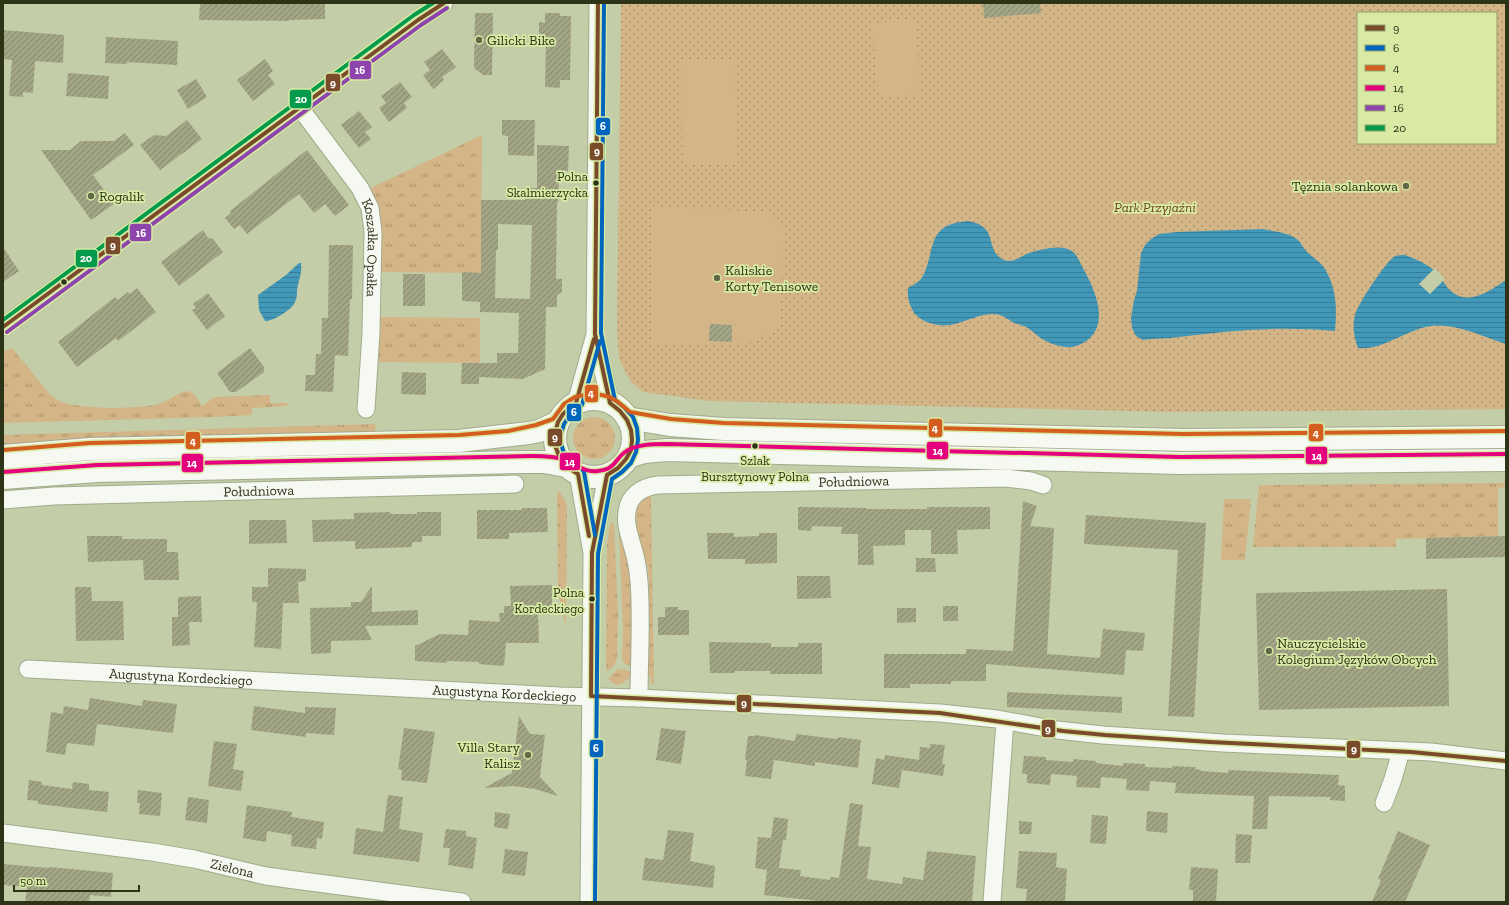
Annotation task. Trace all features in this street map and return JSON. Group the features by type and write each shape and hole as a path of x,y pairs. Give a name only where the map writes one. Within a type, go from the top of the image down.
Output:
{"main road":[{"path":"3,478 97,472 524,462 544,462 572,470 587,477 597,477 607,475 623,465 632,447 631,427 627,418 619,409 610,403 598,400 587,400 576,403 563,414 558,422 555,433 555,445 559,456 572,470"},
{"path":"627,418 666,424 724,429 1144,440 1506,438"},
{"path":"3,456 90,449 459,441 529,433 543,429 558,422"},
{"path":"628,457 644,452 667,450 1180,463 1506,460"}],"street":[{"path":"598,3 595,334 610,403"},
{"path":"3,327 437,5"},
{"name":"Koszałka Opałka","path":"300,108 360,188 370,208 373,232 371,325 366,409"},
{"path":"576,403 595,334"},
{"path":"572,470 592,553"},
{"path":"589,902 592,553 607,475"},
{"name":"Południowa","path":"639,698 639,581 635,556 626,522 630,502 634,495 641,489 658,485 964,478 1020,479 1043,485"},
{"name":"Południowa","path":"3,500 54,496 515,484"},
{"name":"Augustyna Kordeckiego","path":"28,669 940,713 1103,735 1230,744 1438,753 1506,761"},
{"path":"992,902 1006,721"},
{"path":"1384,803 1402,751"},
{"name":"Zielona","path":"3,833 152,852 194,859 266,876 378,896 462,902"}],"green space":[{"name":"Park Przyjaźni","path":"621,3 1506,3 1506,409 1173,412 710,401 643,392 631,382 619,359 617,329"},
{"path":"915,20 921,95 879,98 872,23"},
{"path":"735,59 738,164 683,165 680,60"},
{"path":"482,135 481,273 379,272 377,205 371,188"},
{"name":"Kaliskie Korty Tenisowe","path":"653,206 765,212 785,226 779,329 748,343 651,346"},
{"path":"378,317 480,318 480,363 378,362"},
{"path":"12,348 51,395 64,403 104,408 146,406 160,404 180,393 188,391 195,395 202,406 215,397 270,395 270,403 289,403 286,406 252,408 252,415 3,423 3,352"},
{"path":"594,417 609,423 615,438 609,453 594,459 579,453 573,438 579,423"},
{"path":"375,424 376,431 370,433 3,447 3,435"},
{"path":"1506,483 1506,487 1498,488 1498,536 1396,539 1396,547 1253,547 1259,485"},
{"path":"557,491 559,491 566,502 567,507 566,626 558,593"},
{"path":"651,494 654,684 651,683 651,677 648,677 648,570 636,534 635,525 637,509"},
{"path":"1224,499 1251,499 1245,560 1221,560"},
{"path":"612,522 614,524 618,614 617,657 613,666 606,671 607,545 610,524"},
{"path":"619,531 630,564 632,597 632,666 625,664 622,659 623,631"},
{"path":"620,669 629,671 632,675 622,684 618,685 608,679"}],"water":[{"path":"968,221 985,228 994,251 998,256 1007,261 1014,260 1029,253 1051,248 1063,248 1073,252 1078,258 1089,279 1096,299 1099,319 1097,328 1092,336 1079,345 1066,347 1048,342 1026,327 995,314 979,316 955,324 939,325 922,320 915,314 909,302 908,288 918,282 923,276 935,238 945,227 958,222"},
{"path":"1263,229 1292,236 1300,242 1307,252 1323,266 1331,282 1335,298 1335,331 1276,329 1218,332 1174,338 1143,340 1136,336 1132,328 1131,318 1137,291 1141,253 1145,245 1151,239 1159,234 1177,232"},
{"path":"1405,255 1432,268 1450,290 1459,296 1473,297 1480,295 1506,280 1506,344 1469,331 1450,327 1431,326 1413,331 1376,346 1358,348 1355,336 1354,319 1361,302 1391,259 1395,256"},
{"path":"299,263 301,263 301,274 296,300 286,311 277,317 265,321 259,310 258,295 286,275"}],"pier":[{"path":"1435,268 1445,279 1430,294 1419,284"}],"building":[{"path":"200,3 325,3 325,19 289,21 199,20"},
{"path":"983,3 1040,3 1041,13 984,18"},
{"path":"475,13 493,13 492,75 483,75 474,68"},
{"path":"545,13 560,13 560,16 571,16 570,80 560,80 560,88 545,87 546,40 539,40 539,22 545,23"},
{"path":"3,30 64,35 63,63 35,61 33,93 23,92 23,97 9,96 12,60 3,59"},
{"path":"106,37 178,41 177,65 127,62 127,64 105,63"},
{"path":"442,49 456,67 442,77 444,80 433,89 423,75 430,70 424,62"},
{"path":"265,59 273,71 268,75 275,84 253,101 237,80"},
{"path":"68,73 109,76 108,99 66,96"},
{"path":"196,79 207,97 188,109 177,90"},
{"path":"400,82 412,97 404,103 407,108 389,122 379,108 386,103 381,96"},
{"path":"359,111 372,127 365,132 371,139 359,148 341,125"},
{"path":"187,120 202,139 160,170 140,145 154,135 166,136"},
{"path":"502,120 535,120 534,156 508,155 508,136 502,135"},
{"path":"125,133 134,145 93,175 114,204 91,220 41,150 70,150 81,141 114,141"},
{"path":"537,145 569,146 568,171 559,170 557,203 556,279 562,279 562,292 557,295 557,307 546,307 545,369 523,379 479,377 479,384 461,384 462,363 497,363 497,353 518,353 519,313 480,312 480,302 462,301 462,272 481,273 481,200 525,200 525,188 537,188","holes":["498,224 532,225 530,299 495,298"]},
{"path":"307,150 349,205 335,216 325,204 314,213 299,194 247,234 240,225 234,229 225,218 231,213 230,211"},
{"path":"203,230 208,238 213,239 223,252 179,286 161,262"},
{"path":"329,245 353,245 352,299 350,299 348,356 335,355 333,392 305,391 306,375 315,375 316,354 321,354 322,318 328,318"},
{"path":"3,247 19,271 3,282"},
{"path":"403,274 425,274 425,306 403,306"},
{"path":"137,288 156,312 118,341 116,338 77,367 58,342 115,297 118,300 128,292 130,294"},
{"path":"208,293 225,316 207,330 192,310 196,308 193,304"},
{"path":"710,324 732,325 732,342 709,341"},
{"path":"250,348 264,367 264,372 236,392 230,392 217,373"},
{"path":"402,372 426,373 426,395 401,394"},
{"path":"1023,501 1037,506 1030,526 1054,528 1047,654 1100,658 1103,629 1145,633 1143,651 1126,650 1124,675 986,664 986,681 951,681 951,684 910,684 910,688 884,688 884,654 966,654 966,649 1013,651"},
{"path":"798,507 927,509 927,507 990,507 990,529 957,530 958,554 931,554 931,530 905,530 905,545 873,546 874,565 858,565 858,534 841,534 842,527 812,526 811,531 798,530"},
{"path":"522,508 547,508 548,532 509,533 509,539 477,539 477,510 522,510"},
{"path":"390,512 390,514 417,514 417,512 441,512 441,536 422,536 422,542 412,542 412,547 355,549 355,541 313,542 312,520 354,519 354,513"},
{"path":"1086,515 1206,523 1194,717 1168,716 1178,550 1084,544"},
{"path":"249,520 286,520 287,543 249,544"},
{"path":"707,533 734,533 734,537 759,536 759,533 777,533 777,563 745,564 745,559 708,559"},
{"path":"87,536 122,536 122,539 167,539 167,552 178,552 179,580 144,580 143,560 88,562"},
{"path":"1506,536 1506,557 1426,559 1426,538"},
{"path":"916,558 935,558 936,572 916,572"},
{"path":"268,568 306,569 306,581 298,582 299,603 283,603 281,649 254,647 257,602 252,602 252,587 268,587"},
{"path":"797,576 830,576 831,598 797,599"},
{"path":"552,585 552,614 538,615 539,643 506,643 504,666 479,664 479,662 447,661 447,663 415,661 415,646 440,634 468,635 469,620 500,622 499,613 504,613 504,606 511,606 510,586"},
{"path":"372,586 372,612 418,610 418,625 365,626 372,640 331,641 331,653 311,654 310,608 351,607 351,602 361,602"},
{"path":"75,587 91,587 92,601 123,601 124,640 76,641"},
{"path":"1447,589 1449,706 1259,710 1256,593"},
{"path":"201,596 202,622 189,622 190,645 172,646 172,617 178,617 178,597"},
{"path":"943,606 958,606 958,621 943,621"},
{"path":"665,607 678,607 678,610 689,610 689,635 658,635 658,617 665,617"},
{"path":"897,608 916,608 916,622 897,623"},
{"path":"709,642 771,643 771,647 798,647 798,643 822,643 822,674 770,674 770,671 710,673"},
{"path":"1007,692 1122,697 1122,713 1007,707"},
{"path":"90,698 142,706 143,700 177,704 173,733 97,724 94,746 67,743 65,755 46,752 51,712 63,714 64,706 88,710"},
{"path":"254,706 305,713 305,707 336,708 334,735 306,733 306,737 251,730"},
{"name":"Villa Stary Kalisz","path":"519,716 530,734 545,735 540,777 558,796 535,789 513,786 484,788 512,773"},
{"path":"404,728 435,732 427,783 401,780 402,770 398,769"},
{"path":"661,728 686,731 681,764 656,760"},
{"path":"796,734 837,739 838,737 861,740 858,768 815,762 815,766 774,760 771,779 745,776 747,760 745,759 748,736 755,735 795,741"},
{"path":"214,741 237,744 233,769 244,771 241,791 208,786"},
{"path":"930,744 945,745 942,764 945,764 943,776 902,770 899,788 872,784 876,758 884,760 885,755 919,760 920,747 930,748"},
{"path":"1024,756 1046,757 1046,760 1073,762 1073,759 1096,761 1096,763 1123,766 1123,763 1145,764 1145,767 1195,767 1195,769 1201,771 1228,773 1228,770 1339,775 1338,785 1345,786 1345,801 1330,800 1331,797 1269,796 1267,829 1252,829 1254,796 1175,793 1176,783 1150,781 1149,791 1126,790 1127,779 1101,777 1100,788 1076,787 1077,776 1051,774 1050,785 1027,783 1027,774 1022,774"},
{"path":"29,780 42,782 42,785 72,789 73,782 89,784 89,790 109,792 107,812 38,804 38,801 27,800"},
{"path":"138,790 162,793 160,816 139,814 140,803 137,803"},
{"path":"388,795 403,797 399,829 423,833 419,862 353,854 356,828 383,832"},
{"path":"188,797 209,800 207,823 185,820"},
{"path":"850,803 863,805 858,846 871,847 867,879 902,884 903,877 923,880 927,851 976,856 972,902 827,902 764,895 767,870 755,868 758,837 771,838 774,817 788,819 786,840 783,840 779,868 801,870 800,876 830,880 831,877 839,878"},
{"path":"247,805 292,812 291,817 324,822 322,839 317,838 316,849 291,846 292,835 267,831 266,842 243,838"},
{"path":"1147,811 1168,813 1167,833 1146,831"},
{"path":"495,812 510,814 508,829 494,827"},
{"path":"1092,815 1108,816 1106,844 1090,843"},
{"path":"1019,821 1032,822 1031,834 1019,834"},
{"path":"446,829 466,831 466,836 477,838 473,869 448,865 450,848 443,848"},
{"path":"668,830 694,833 690,861 715,866 713,888 642,880 645,858 663,860"},
{"path":"1398,831 1430,845 1405,902 1372,902 1381,880 1378,879"},
{"path":"1236,834 1252,835 1250,863 1235,863"},
{"path":"505,849 528,852 525,876 502,873"},
{"path":"1019,851 1057,853 1056,867 1067,869 1065,902 1026,902 1027,889 1016,888"},
{"path":"3,864 113,873 111,897 90,895 89,902 25,902 27,887 3,885"},
{"path":"1191,867 1218,869 1216,902 1193,902 1193,890 1189,890"}],"transit line":[{"name":"20","path":"3,320 414,15 433,3"},
{"name":"9","path":"3,327 418,20 444,3"},
{"name":"9","path":"591,696 592,553 607,475 618,468 626,459 631,450 632,440 631,430 627,420 620,411 610,403 595,334 598,3"},
{"name":"6","path":"595,902 598,554 612,479 631,463 636,452 638,440 637,428 633,417 615,400 601,333 604,3"},
{"name":"16","path":"7,332 421,25 447,8"},
{"name":"9","path":"589,536 578,474 566,466 559,456 555,445 555,433 558,422 563,414 576,403 594,339"},
{"name":"6","path":"595,535 584,472 582,469 570,462 564,453 561,444 561,434 564,424 568,418 582,405 600,341"},
{"name":"4","path":"3,450 90,443 459,435 508,431 536,425 553,419 564,404 575,397 593,393 610,397 630,412 671,419 724,423 1183,434 1506,431"},
{"name":"14","path":"3,472 97,465 532,456 549,456 562,459 589,471 598,471 612,466 621,455 629,449 645,445 662,444 1180,457 1506,454"},
{"name":"9","path":"591,696 940,713 1063,731 1105,735 1411,752 1506,761"}],"place":[{"name":"Gilicki Bike","path":"479,40"},
{"name":"Polna Skalmierzycka","path":"596,183"},
{"name":"Tężnia solankowa","path":"1406,186"},
{"name":"Rogalik","path":"91,196"},
{"name":"Kaliskie Korty Tenisowe","path":"717,278"},
{"name":"Szlak Bursztynowy Polna","path":"755,446"},
{"name":"Polna Kordeckiego","path":"592,599"},
{"name":"Nauczycielskie Kolegium Języków Obcych","path":"1269,651"},
{"name":"Villa Stary Kalisz","path":"528,755"}]}
